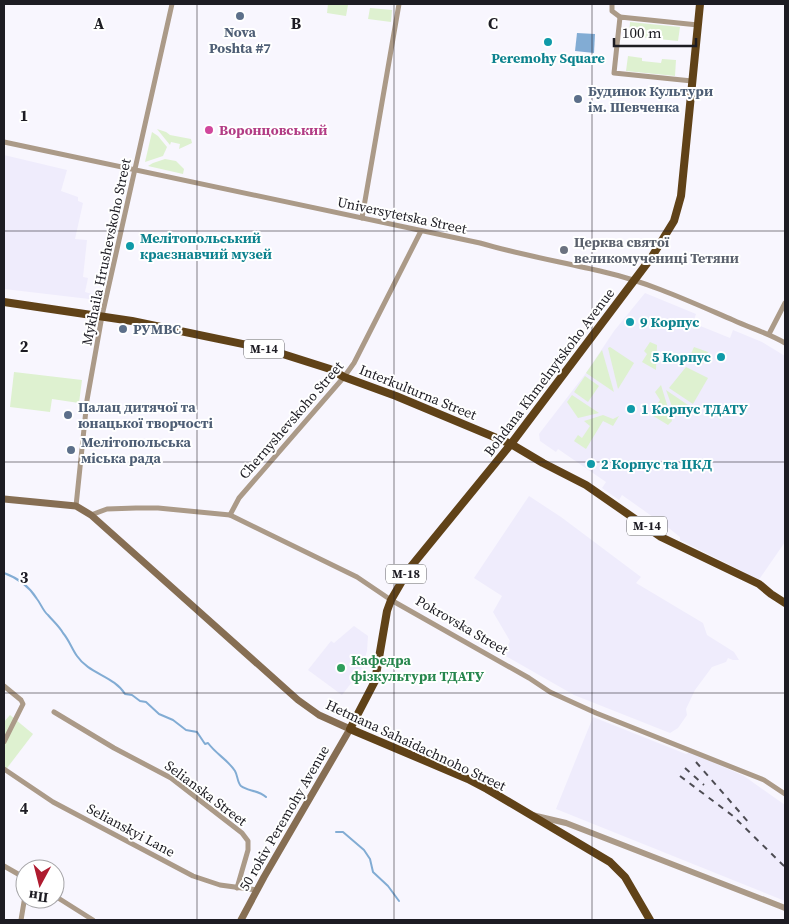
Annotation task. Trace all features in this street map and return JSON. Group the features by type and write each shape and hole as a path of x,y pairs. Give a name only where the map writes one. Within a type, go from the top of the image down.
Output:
{"highway":[{"name":"Bohdana Khmelnytskoho Avenue","path":"350,730 375,681 387,611 391,600 409,569 511,444 668,232 678,211 681,196 700,4"},
{"name":"Interkulturna Street","path":"4,302 102,316 267,349 330,369 511,444 586,486 661,537 759,584 785,603"},
{"name":"Hetmana Sahaidachnoho Street","path":"350,730 468,779 530,814"},
{"path":"530,814 610,862 625,877 650,920"}],"main road":[{"path":"4,499 76,506 91,514"},
{"name":"Hetmana Sahaidachnoho Street","path":"91,514 298,700 319,715 350,730"},
{"name":"50 rokiv Peremohy Avenue","path":"241,920 350,730"}],"street":[{"name":"Mykhaila Hrushevskoho Street","path":"76,506 87,400 102,316 172,4"},
{"path":"362,218 399,4"},
{"path":"612,4 612,11 620,17 698,25"},
{"path":"620,17 614,73 692,81"},
{"name":"Universytetska Street","path":"4,142 480,243 525,256 603,272 633,280 698,304 734,321 769,334 785,343"},
{"name":"Chernyshevskoho Street","path":"230,515 239,498 354,363 421,231"},
{"path":"769,334 785,302"},
{"name":"Pokrovska Street","path":"91,514 107,509 143,508 230,515 357,578 391,600 529,678 550,692 596,713 748,773 764,780 785,794"},
{"path":"4,686 21,700 22,708 4,742"},
{"name":"Selianska Street","path":"54,712 114,748 171,778 242,833 248,841 248,850 238,888"},
{"name":"Selianskyi Lane","path":"4,769 53,802 193,876 205,881 257,890"},
{"name":"Hetmana Sahaidachnoho Street","path":"530,814 566,823 785,908"},
{"path":"4,866 15,872"},
{"path":"65,902 93,920"}],"shaded area":[{"path":"4,155 67,170 61,191 78,197 78,201 83,203 75,239 87,240 83,277 88,278 85,292 99,296 98,300 4,289"},
{"path":"645,293 696,314 693,323 730,338 733,330 762,342 785,356 785,542 758,581 680,540 680,537 670,529 622,495 619,500 602,488 606,482 558,449 556,452 540,441 539,434 586,373 614,331"},
{"path":"529,496 561,517 641,577 636,583 703,623 707,635 734,652 739,660 728,658 726,662 712,667 695,690 686,709 687,715 678,728 670,733 574,695 504,655 510,641 493,612 502,596 474,578"},
{"path":"354,626 368,636 367,651 361,670 342,695 308,670 331,641 334,643"},
{"path":"593,717 686,754 690,752 744,776 785,805 785,901 556,809"}],"green space":[{"path":"328,4 348,5 346,16 327,13"},
{"path":"370,8 392,10 391,22 368,19"},
{"path":"630,22 680,27 678,41 629,36"},
{"path":"628,56 642,58 642,61 661,63 662,59 676,60 675,76 626,71"},
{"path":"157,129 170,135 191,139 192,143 179,149 180,144 171,142 170,145"},
{"path":"152,132 167,147 163,156 145,162"},
{"path":"165,159 176,161 184,169 183,174 148,166"},
{"path":"650,342 657,345 656,370 642,362 647,354 644,351"},
{"path":"610,347 634,363 618,389 608,348"},
{"path":"694,347 708,352 703,364 689,358"},
{"path":"602,350 614,392 586,373"},
{"path":"686,367 708,378 693,404 669,388"},
{"path":"14,372 82,380 79,403 52,399 50,412 10,407"},
{"path":"585,376 599,386 588,402 574,392"},
{"path":"661,385 672,421 668,425 650,414 660,400 655,392"},
{"path":"666,390 688,405 681,416 675,415"},
{"path":"572,395 599,413 578,418 567,402"},
{"path":"603,415 613,419 619,416 613,426 603,421 586,449 574,441 578,435 582,438 590,426 584,421"},
{"path":"10,715 33,734 4,772 4,722"}],"water":[{"path":"577,33 595,34 594,53 575,51"}],"waterway":[{"path":"4,573 27,586 45,612 61,630 82,662 115,683 125,694 132,695 140,701 146,702 159,714 173,720 186,730 197,732 205,744 208,743 232,767 241,786 266,797"},
{"path":"336,832 343,832 364,850 370,859 373,872 388,886 399,901"}],"railway":[{"path":"696,762 750,824"},
{"path":"685,768 704,785"},
{"path":"680,776 733,816 785,867"}],"place":[{"name":"Nova Poshta #7","path":"240,16"},
{"name":"Peremohy Square","path":"548,42"},
{"name":"Будинок Культури ім. Шевченка","path":"578,99"},
{"name":"Воронцовський","path":"209,130"},
{"name":"Мелітопольський краєзнавчий музей","path":"130,246"},
{"name":"Церква святої великомучениці Тетяни","path":"564,250"},
{"name":"9 Корпус","path":"630,322"},
{"name":"РУМВC","path":"123,329"},
{"name":"5 Корпус","path":"721,357"},
{"name":"1 Корпус ТДАТУ","path":"631,409"},
{"name":"Палац дитячої та юнацької творчості","path":"68,415"},
{"name":"Мелітопольська міська рада","path":"71,450"},
{"name":"2 Корпус та ЦКД","path":"591,464"},
{"name":"Кафедра фізкультури ТДАТУ","path":"341,668"}]}
